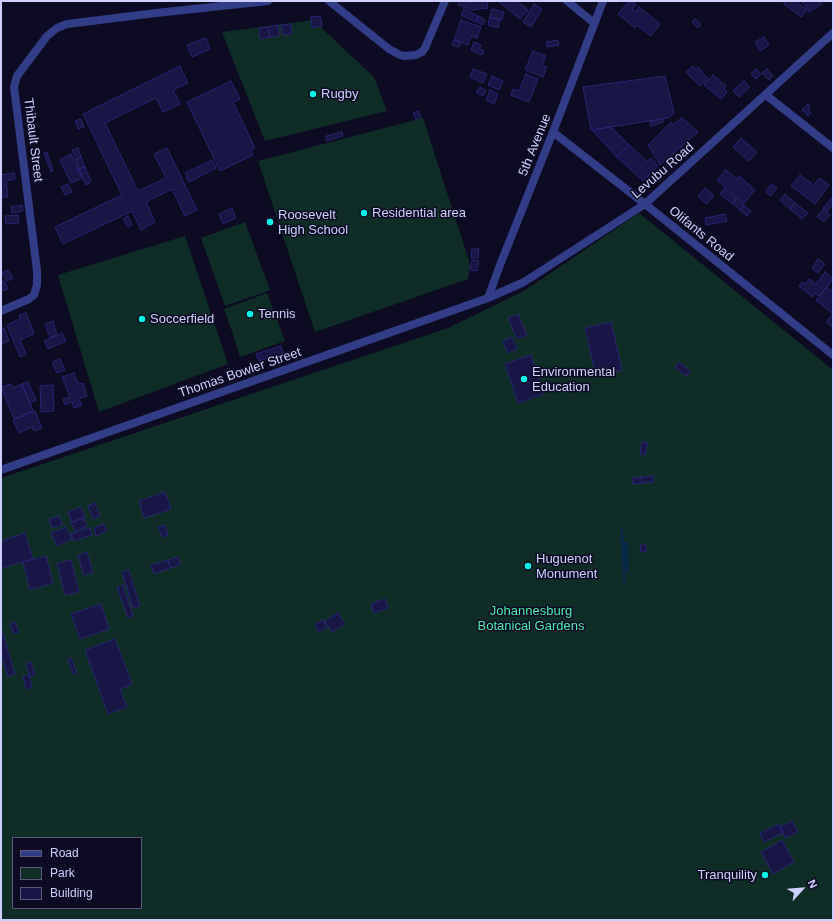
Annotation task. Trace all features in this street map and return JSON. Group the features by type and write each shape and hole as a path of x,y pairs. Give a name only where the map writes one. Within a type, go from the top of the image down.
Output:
{"street":[{"name":"Thibault Street","path":"1,311 29,299 36,291 37,270 14,87 17,76 47,36 61,26 156,13 268,1"},
{"path":"329,1 395,53 405,56 416,55 422,52 429,42 445,1"},
{"path":"566,1 594,23"},
{"name":"5th Avenue","path":"488,298 603,1"},
{"name":"Levubu Road","path":"488,298 513,288 534,277 645,204 833,33"},
{"path":"766,95 833,148"},
{"name":"Olifants Road","path":"553,132 833,355"},
{"name":"Thomas Bowler Street","path":"1,470 488,298"}],"green space":[{"name":"Rugby","path":"313,20 374,77 387,111 265,141 222,32"},
{"name":"Residential area","path":"423,118 470,264 468,279 315,332 258,161"},
{"name":"Johannesburg Botanical Gardens","path":"639,213 833,370 833,920 1,920 1,478 448,328 524,291"},
{"path":"245,222 270,290 225,306 201,238"},
{"name":"Soccerfield","path":"185,236 228,364 99,412 58,275"},
{"path":"267,293 285,341 240,357 224,309"}],"water":[{"path":"620,529 623,529 624,542 628,542 629,572 625,572 626,585 623,585"}],"building":[{"path":"458,1 487,1 488,8 472,10 459,5"},
{"path":"498,1 517,1 528,10 520,19"},
{"path":"629,1 636,4 632,9 636,12 639,7 660,24 651,36 637,25 635,28 618,14"},
{"path":"786,1 795,1 807,10 801,17 784,4"},
{"path":"802,1 820,1 822,4 809,12"},
{"path":"534,4 542,9 531,27 523,22"},
{"path":"464,9 478,16 476,22 461,15"},
{"path":"492,9 504,12 502,20 490,17"},
{"path":"320,16 322,26 312,28 311,17"},
{"path":"479,16 485,20 482,25 476,21"},
{"path":"490,17 500,20 498,28 488,25"},
{"path":"695,19 701,24 698,28 692,22"},
{"path":"461,20 481,27 477,38 471,36 468,45 454,40"},
{"path":"291,24 292,34 282,35 281,25"},
{"path":"278,25 279,36 270,37 268,27"},
{"path":"268,27 270,37 260,39 259,28"},
{"path":"764,37 769,45 760,51 755,42"},
{"path":"206,38 210,49 192,57 187,45"},
{"path":"454,40 461,42 459,47 452,45"},
{"path":"558,40 559,45 547,47 546,42"},
{"path":"474,42 481,45 479,49 484,51 482,55 471,50"},
{"path":"533,51 546,56 542,66 547,67 543,77 525,70"},
{"path":"180,66 188,83 173,90 180,104 163,112 156,98 105,123 138,191 166,178 154,154 167,148 197,210 185,216 172,189 146,202 155,222 141,230 132,211 63,244 55,227 122,195 83,114"},
{"path":"693,66 696,69 698,67 708,79 700,86 686,72"},
{"path":"473,69 487,74 483,83 470,77"},
{"path":"756,69 761,74 756,79 751,74"},
{"path":"767,69 773,76 769,80 762,73"},
{"path":"526,74 538,79 529,102 511,95 513,89 519,91"},
{"path":"713,75 726,86 724,89 727,92 721,99 704,85"},
{"path":"492,76 503,81 499,90 488,85"},
{"path":"665,76 674,113 668,118 591,130 583,87"},
{"path":"231,81 240,99 233,102 255,148 251,150 253,155 220,171 187,102"},
{"path":"744,81 750,87 739,97 733,91"},
{"path":"480,87 486,91 483,96 476,92"},
{"path":"490,90 498,94 494,104 486,100"},
{"path":"808,104 810,107 808,110 811,113 808,116 802,110"},
{"path":"418,111 421,117 416,120 413,113"},
{"path":"682,118 698,132 660,165 648,145 671,122 673,125"},
{"path":"81,119 84,127 78,129 75,121"},
{"path":"662,119 663,122 651,126 650,122"},
{"path":"611,127 629,145 617,157 592,130"},
{"path":"342,132 343,136 327,141 326,136"},
{"path":"741,138 757,152 749,161 733,147"},
{"path":"629,145 647,161 651,158 658,166 643,181 617,157"},
{"path":"78,148 81,157 76,160 72,150"},
{"path":"47,152 53,171 51,172 44,153"},
{"path":"71,154 82,178 71,183 60,160"},
{"path":"81,157 85,167 79,169 76,160"},
{"path":"212,160 216,168 189,182 185,173"},
{"path":"85,167 91,182 86,185 79,169"},
{"path":"726,170 737,179 739,176 755,190 744,203 717,180"},
{"path":"14,173 15,179 6,181 8,197 1,198 1,175"},
{"path":"800,175 814,185 819,178 829,185 815,204 791,186"},
{"path":"68,184 72,192 65,195 61,187"},
{"path":"771,184 777,188 771,196 766,192"},
{"path":"705,188 714,195 707,204 698,197"},
{"path":"724,188 736,198 732,204 720,194"},
{"path":"785,194 795,203 790,209 780,200"},
{"path":"832,198 833,205 827,211 823,208"},
{"path":"737,199 744,205 740,210 733,204"},
{"path":"795,203 808,213 802,219 790,209"},
{"path":"22,205 23,211 12,213 11,207"},
{"path":"744,205 751,211 747,216 740,210"},
{"path":"232,208 236,218 223,224 219,214"},
{"path":"824,209 830,215 824,222 817,216"},
{"path":"725,214 727,221 706,225 705,218"},
{"path":"18,215 19,223 6,224 5,216"},
{"path":"128,216 132,225 128,227 123,219"},
{"path":"472,249 479,249 478,258 471,258"},
{"path":"818,259 825,264 818,273 812,268"},
{"path":"472,260 479,261 477,271 470,270"},
{"path":"8,270 13,278 7,281 2,273"},
{"path":"825,272 833,279 819,296 815,293 812,297 799,286 802,282 805,284 809,279 816,284"},
{"path":"4,281 8,289 2,291 1,282"},
{"path":"827,287 833,292 833,314 816,300"},
{"path":"26,313 34,334 20,340 26,354 20,357 7,325 20,319 19,315"},
{"path":"518,314 527,335 517,339 508,318"},
{"path":"833,314 833,326 832,327 826,322"},
{"path":"53,321 57,335 50,337 45,324"},
{"path":"611,322 622,370 596,376 585,328"},
{"path":"4,328 9,341 1,344 1,329"},
{"path":"62,333 66,341 48,349 44,341"},
{"path":"512,337 517,349 508,353 503,341"},
{"path":"281,346 283,353 259,361 256,354"},
{"name":"Environmental Education","path":"531,355 544,394 518,403 505,364"},
{"path":"60,359 65,370 57,373 52,362"},
{"path":"679,362 690,371 686,376 675,367"},
{"path":"74,373 78,384 83,383 87,396 79,399 82,405 74,408 72,402 65,405 63,399 70,397 62,377"},
{"path":"28,382 36,400 30,403 22,384"},
{"path":"11,384 13,388 22,384 33,411 14,419 1,387"},
{"path":"53,385 54,411 41,412 40,386"},
{"path":"35,411 42,428 34,431 32,427 19,433 13,420"},
{"path":"642,442 648,443 645,455 640,454"},
{"path":"653,476 654,482 642,483 641,477"},
{"path":"641,477 642,483 633,484 632,478"},
{"path":"165,492 171,509 144,518 139,501"},
{"path":"95,503 100,516 93,519 88,506"},
{"path":"81,507 85,517 72,522 68,512"},
{"path":"59,516 62,525 52,528 49,519"},
{"path":"83,518 87,526 75,531 71,523"},
{"path":"104,524 107,531 96,536 94,528"},
{"path":"165,525 168,535 162,537 158,527"},
{"path":"66,527 72,539 57,546 51,533"},
{"path":"90,528 92,535 74,541 71,534"},
{"path":"25,533 33,559 1,568 1,541"},
{"path":"640,545 646,545 647,551 641,552"},
{"path":"87,552 93,573 84,575 78,555"},
{"path":"46,556 53,583 30,590 23,562"},
{"path":"178,557 180,565 170,568 168,560"},
{"path":"71,560 79,592 65,595 57,563"},
{"path":"168,560 170,568 154,574 151,565"},
{"path":"129,570 140,606 133,608 122,572"},
{"path":"123,585 133,616 128,618 117,587"},
{"path":"385,599 388,608 374,613 371,604"},
{"path":"101,604 109,629 80,639 71,614"},
{"path":"338,613 345,624 332,632 325,621"},
{"path":"323,620 327,628 318,632 315,624"},
{"path":"15,622 19,632 14,634 10,624"},
{"path":"1,627 15,674 8,676 1,653"},
{"path":"115,639 132,684 120,689 127,707 108,714 85,650"},
{"path":"71,658 77,673 73,674 68,659"},
{"path":"31,662 35,675 30,677 26,664"},
{"path":"29,675 32,687 26,689 23,676"},
{"path":"792,821 798,832 785,838 780,827"},
{"path":"779,824 783,833 764,842 760,833"},
{"path":"782,840 794,862 773,874 761,852"}],"place":[{"name":"Rugby","path":"313,94"},
{"name":"Residential area","path":"364,213"},
{"name":"Roosevelt High School","path":"270,222"},
{"name":"Tennis","path":"250,314"},
{"name":"Soccerfield","path":"142,319"},
{"name":"Environmental Education","path":"524,379"},
{"name":"Huguenot Monument","path":"528,566"},
{"name":"Tranquility","path":"765,875"}]}
